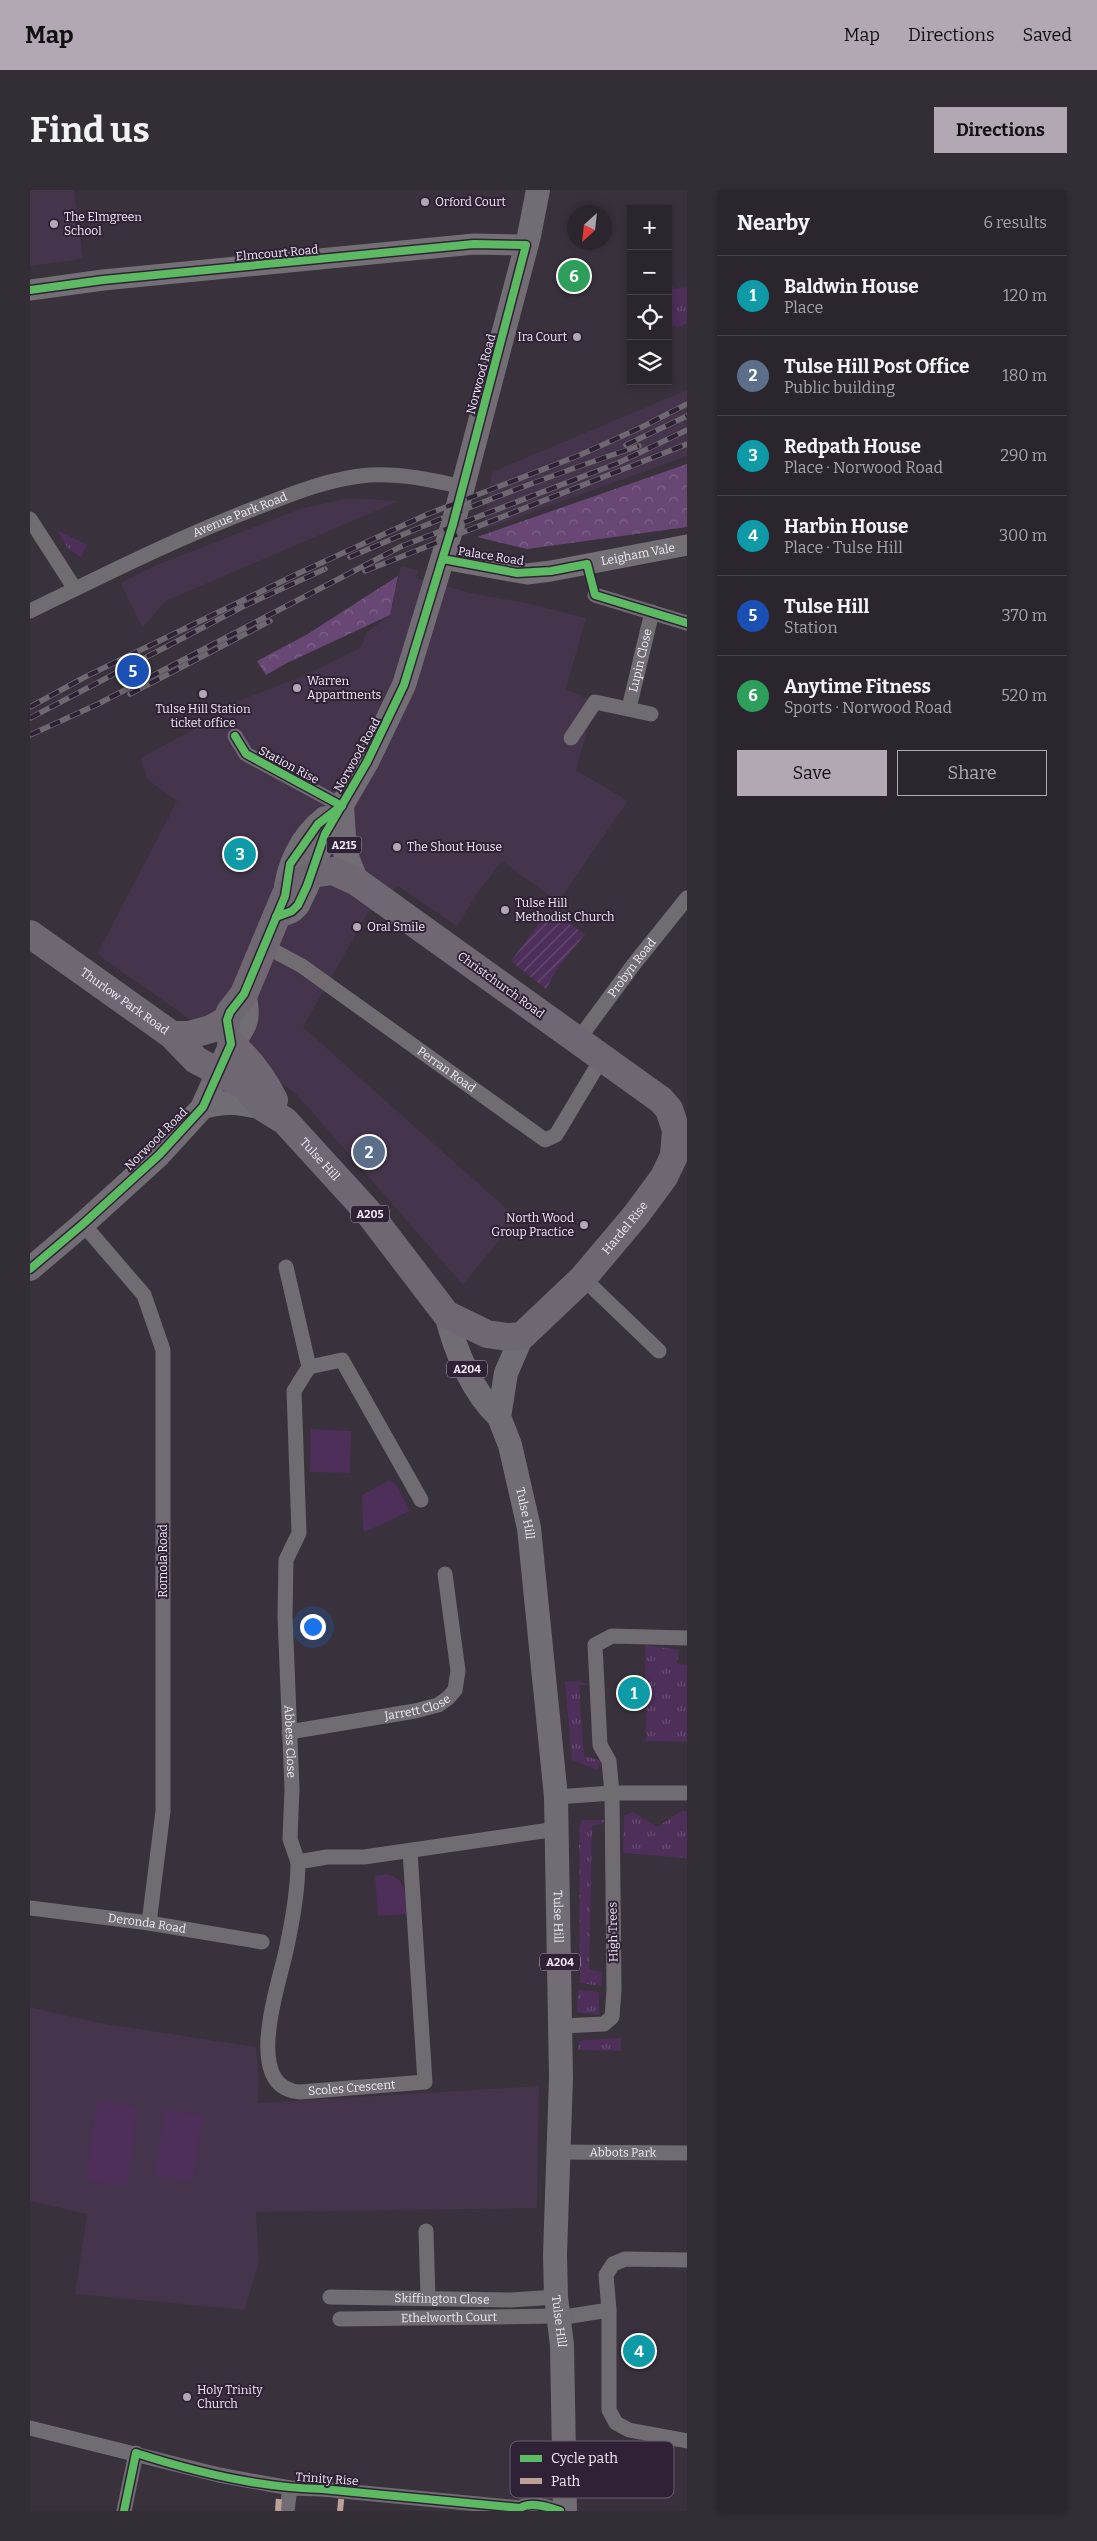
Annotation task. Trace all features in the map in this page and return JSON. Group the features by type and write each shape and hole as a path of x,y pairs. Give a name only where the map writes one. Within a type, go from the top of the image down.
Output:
{"highway":[{"name":"Christchurch Road","path":"312,874 333,871 357,882 602,1058 674,1103"},
{"name":"Norwood Road","path":"229,1032 230,1012 244,994 280,907 301,879 312,874"},
{"name":"Thurlow Park Road","path":"30,934 172,1035 191,1056 218,1071"},
{"path":"172,1035 189,1035 212,1029 229,1032"},
{"name":"A205","path":"229,1032 242,1053 266,1083 275,1114"},
{"name":"Tulse Hill","path":"218,1071 245,1086 275,1114 368,1212 446,1314"},
{"path":"664,1176 674,1156 676,1130 669,1109 674,1103"},
{"path":"664,1176 687,1162"},
{"name":"Hardel Rise","path":"522,1336 583,1278 620,1237 664,1176"},
{"name":"A205","path":"446,1314 487,1334 507,1337 522,1336"}],"main road":[{"name":"Norwood Road","path":"280,907 286,880 295,856 318,824 342,806 396,704 409,670 463,487 526,245 538,190"},
{"name":"Norwood Road","path":"342,806 345,852 357,882"},
{"path":"312,874 325,834 342,806"},
{"name":"Norwood Road","path":"30,1268 83,1224 159,1155 203,1107 218,1071 229,1032"},
{"name":"Norwood Road","path":"203,1107 240,1102 275,1114"},
{"name":"Tulse Hill","path":"446,1314 452,1339 470,1376 488,1406 499,1417 510,1445 529,1528 556,1797 561,2026 557,2310 562,2345 564,2441"},
{"name":"A204","path":"499,1417 506,1373 522,1336"},
{"name":"Tulse Hill","path":"565,2498 565,2511"}],"street":[{"name":"Elmcourt Road","path":"30,290 103,280 474,244 526,245"},
{"name":"Avenue Park Road","path":"30,611 223,520 324,484 356,477 387,475 418,477 463,487"},
{"path":"30,519 75,589"},
{"name":"Leigham Vale","path":"587,564 687,545"},
{"name":"Palace Road","path":"443,559 517,573 551,571 587,564"},
{"path":"596,595 687,623"},
{"name":"Lupin Close","path":"629,708 652,612"},
{"name":"Lupin Close","path":"571,738 595,702 650,714"},
{"name":"Station Rise","path":"235,736 246,754 342,806"},
{"name":"Probyn Road","path":"578,1040 634,964 687,898"},
{"name":"Perran Road","path":"263,945 302,966 545,1140 556,1135 602,1058"},
{"name":"Romola Road","path":"83,1224 144,1295 164,1350 163,1811 149,1923"},
{"path":"286,1267 309,1366 342,1360 421,1500"},
{"path":"583,1278 659,1351"},
{"name":"Abbess Close","path":"298,1862 290,1838 292,1789 285,1616 286,1560 299,1533 294,1390 309,1366"},
{"name":"Jarrett Close","path":"289,1732 415,1711 438,1705 448,1698 455,1690 458,1671 445,1574"},
{"name":"High Trees","path":"561,2026 604,2024 612,2017 614,1990 612,1793 609,1761 600,1745 595,1645 612,1636 687,1638"},
{"path":"556,1797 612,1793 687,1793"},
{"path":"298,1862 327,1857 364,1858 557,1829"},
{"name":"Scoles Crescent","path":"298,1862 298,1886 287,1947 270,2022 269,2062 277,2080 286,2090 300,2092 425,2082 410,1851"},
{"name":"Deronda Road","path":"30,1908 149,1923 262,1942"},
{"name":"Abbots Park","path":"558,2152 687,2153"},
{"path":"426,2231 428,2298"},
{"path":"687,2260 625,2259 613,2264 606,2275 609,2310 609,2410 616,2424 629,2430 687,2441"},
{"name":"Skiffington Close","path":"330,2297 511,2300 557,2310"},
{"path":"557,2310 609,2310"},
{"name":"Ethelworth Court","path":"340,2318 557,2310"},
{"name":"Trinity Rise","path":"30,2428 219,2475 290,2488 322,2489 439,2501 451,2500 467,2504 520,2508 524,2505 544,2506 560,2511"},
{"path":"124,2511 136,2453"},
{"path":"287,2511 290,2488"}],"shaded area":[{"name":"The Elmgreen School","path":"30,190 74,190 83,259 30,266"},
{"path":"687,390 687,456 483,530 492,472"},
{"path":"348,498 399,501 166,601 142,628 121,583 159,564 300,509"},
{"path":"401,566 418,570 416,578 475,594 527,603 586,618 566,689 595,702 576,770 628,801 558,902 502,861 477,894 457,926 398,886 368,913 303,1027 517,1218 463,1285 297,1095 97,954 177,801 148,780 140,758 232,709 235,702 306,675 360,648 367,632 390,615"},
{"path":"30,2007 99,2023 256,2047 259,2078 258,2103 539,2086 537,2208 256,2212 259,2260 245,2310 75,2294 87,2214 30,2201"}],"green space":[{"path":"672,285 674,289 687,287 687,323 677,328 675,325 672,326"},
{"path":"687,464 687,527 527,549 477,537"},
{"path":"57,530 87,545 81,557 68,549"},
{"path":"398,576 390,615 287,663 266,675 257,661 306,635"},
{"path":"547,913 555,914 585,934 557,969 546,989 511,961"},
{"path":"311,1429 351,1431 350,1473 310,1472"},
{"path":"390,1480 396,1485 410,1511 365,1532 363,1530 362,1495"},
{"path":"645,1645 679,1650 677,1664 687,1665 687,1742 646,1741"},
{"path":"579,1681 588,1685 579,1685 584,1756 602,1761 597,1770 572,1760 565,1682"},
{"path":"687,1811 687,1858 623,1853 624,1816 633,1812 657,1827 680,1812"},
{"path":"582,1820 604,1820 603,1823 592,1826 589,1969 602,1972 601,1986 580,1983 579,1829"},
{"path":"387,1874 394,1876 402,1884 406,1895 408,1914 378,1916 375,1876"},
{"path":"578,1990 599,1992 599,2015 577,2012"},
{"path":"621,2038 621,2051 578,2050 579,2042 584,2040"},
{"path":"97,2101 138,2107 127,2186 86,2181"},
{"path":"165,2109 203,2115 193,2181 155,2175"}],"railway":[{"path":"30,707 85,677 297,574 428,514 580,455 687,404"},
{"path":"626,445 687,416"},
{"path":"30,735 98,704 402,546 618,463 687,430"},
{"path":"365,571 687,444"},
{"path":"350,557 493,498 639,446"},
{"path":"30,718 244,606 325,569"},
{"path":"130,694 270,621"}],"marked path":[{"path":"340,2511 342,2491"},
{"path":"278,2511 279,2497"}],"cycle path":[{"path":"30,290 103,280 474,244 526,245 453,524 404,685 367,762 325,834 307,886 298,905 292,911 276,917"},
{"path":"443,559 517,573 551,571 587,564 595,595 687,623"},
{"path":"235,736 246,754 342,806"},
{"path":"30,1269 159,1155 203,1107 231,1044 227,1020 230,1012 244,994 285,896 290,864 318,824 336,810"},
{"path":"124,2511 136,2453 228,2478 275,2486 520,2508 535,2505 560,2511"}],"place":[{"name":"Orford Court","path":"425,202"},
{"name":"The Elmgreen School","path":"54,224"},
{"name":"Anytime Fitness","path":"574,276"},
{"name":"Ira Court","path":"577,337"},
{"name":"Tulse Hill","path":"133,671"},
{"name":"Warren Appartments","path":"297,688"},
{"name":"Tulse Hill Station ticket office","path":"203,694"},
{"name":"The Shout House","path":"397,847"},
{"name":"Redpath House","path":"240,854"},
{"name":"Tulse Hill Methodist Church","path":"505,910"},
{"name":"Oral Smile","path":"357,927"},
{"name":"Tulse Hill Post Office","path":"369,1152"},
{"name":"North Wood Group Practice","path":"584,1225"},
{"name":"Baldwin House","path":"634,1693"},
{"name":"Harbin House","path":"639,2351"},
{"name":"Holy Trinity Church","path":"187,2397"}]}
